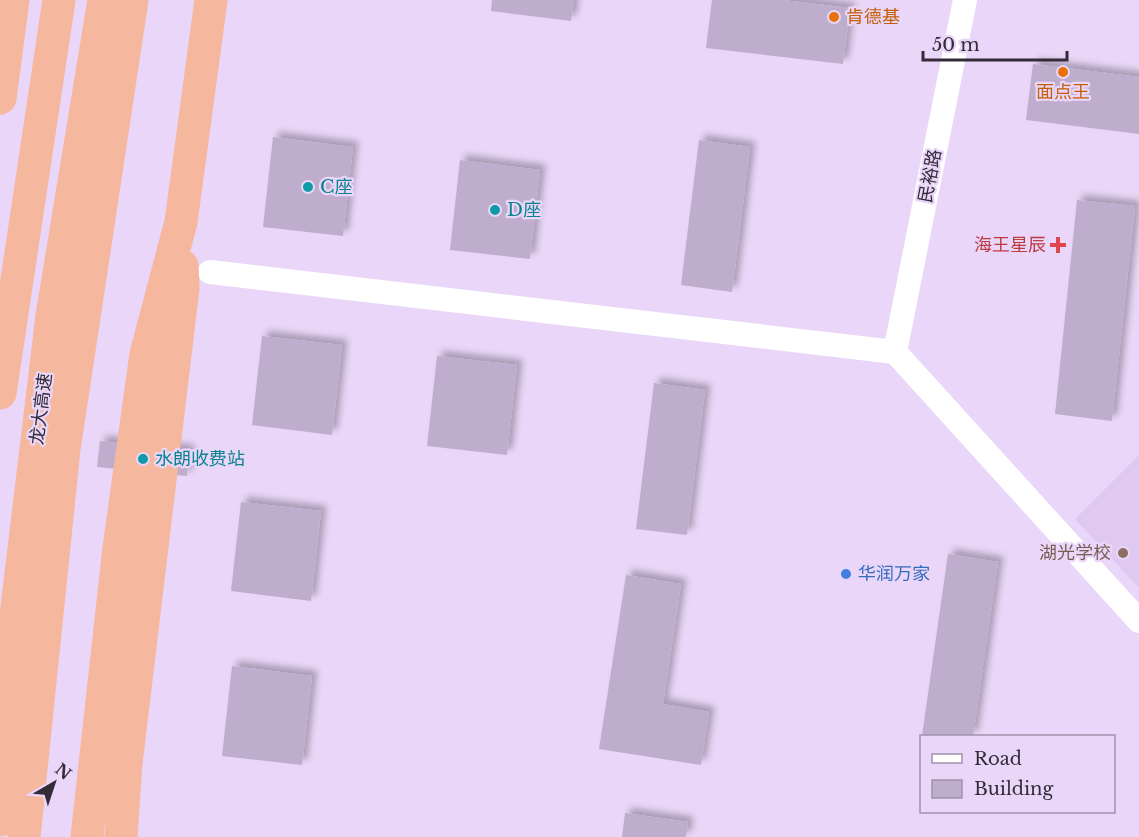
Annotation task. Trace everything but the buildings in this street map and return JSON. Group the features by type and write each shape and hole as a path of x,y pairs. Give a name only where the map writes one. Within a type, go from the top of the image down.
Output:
{"highway":[{"path":"0,98 13,0"},
{"path":"0,393 59,0"},
{"name":"龙大高速","path":"0,820 14,632 51,328 104,0"},
{"path":"24,837 64,449 132,0"},
{"path":"87,837 119,548 146,354 181,222 211,0"},
{"path":"121,837 126,763 183,288 181,222"}],"street":[{"name":"民裕路","path":"894,352 965,0"},
{"path":"210,272 894,352 1139,621"}],"shaded area":[{"name":"湖光学校","path":"1139,455 1139,588 1075,519"}],"place":[{"name":"肯德基","path":"834,17"},
{"name":"面点王","path":"1063,72"},
{"name":"C座","path":"308,187"},
{"name":"D座","path":"495,210"},
{"name":"海王星辰","path":"1058,245"},
{"name":"水朗收费站","path":"143,459"},
{"name":"湖光学校","path":"1123,553"},
{"name":"华润万家","path":"846,574"}]}
